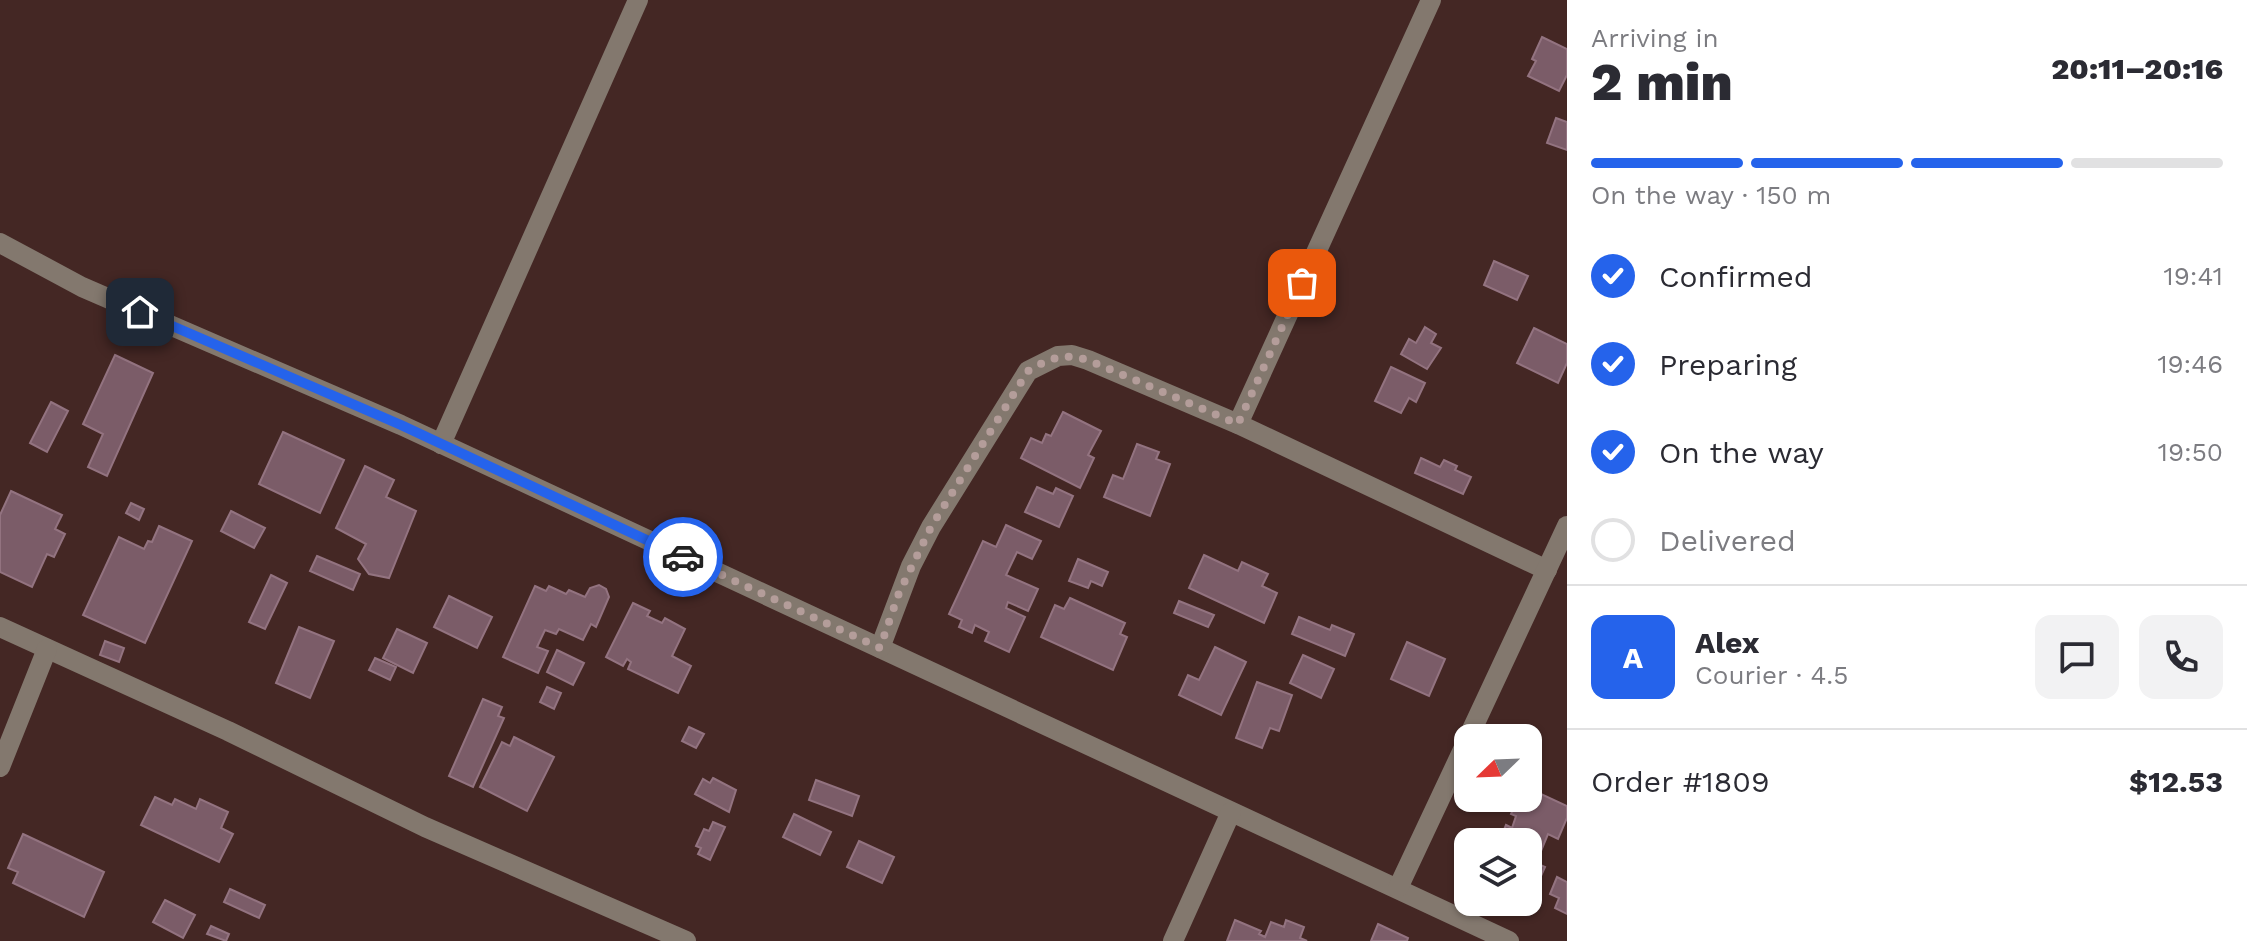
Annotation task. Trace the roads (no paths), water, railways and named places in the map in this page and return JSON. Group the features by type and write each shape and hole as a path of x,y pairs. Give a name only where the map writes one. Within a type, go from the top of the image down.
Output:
{"street":[{"path":"441,444 638,0"},
{"path":"1238,424 1431,0"},
{"path":"0,243 82,287 441,444 1509,941"},
{"path":"880,648 899,593 931,527 1028,371 1058,356 1072,355 1088,360 1238,424 1547,570"},
{"path":"1475,724 1567,526"},
{"path":"0,627 228,731 425,827 686,941"},
{"path":"0,767 47,649"},
{"path":"1398,888 1454,768"},
{"path":"1173,941 1231,812"}]}
